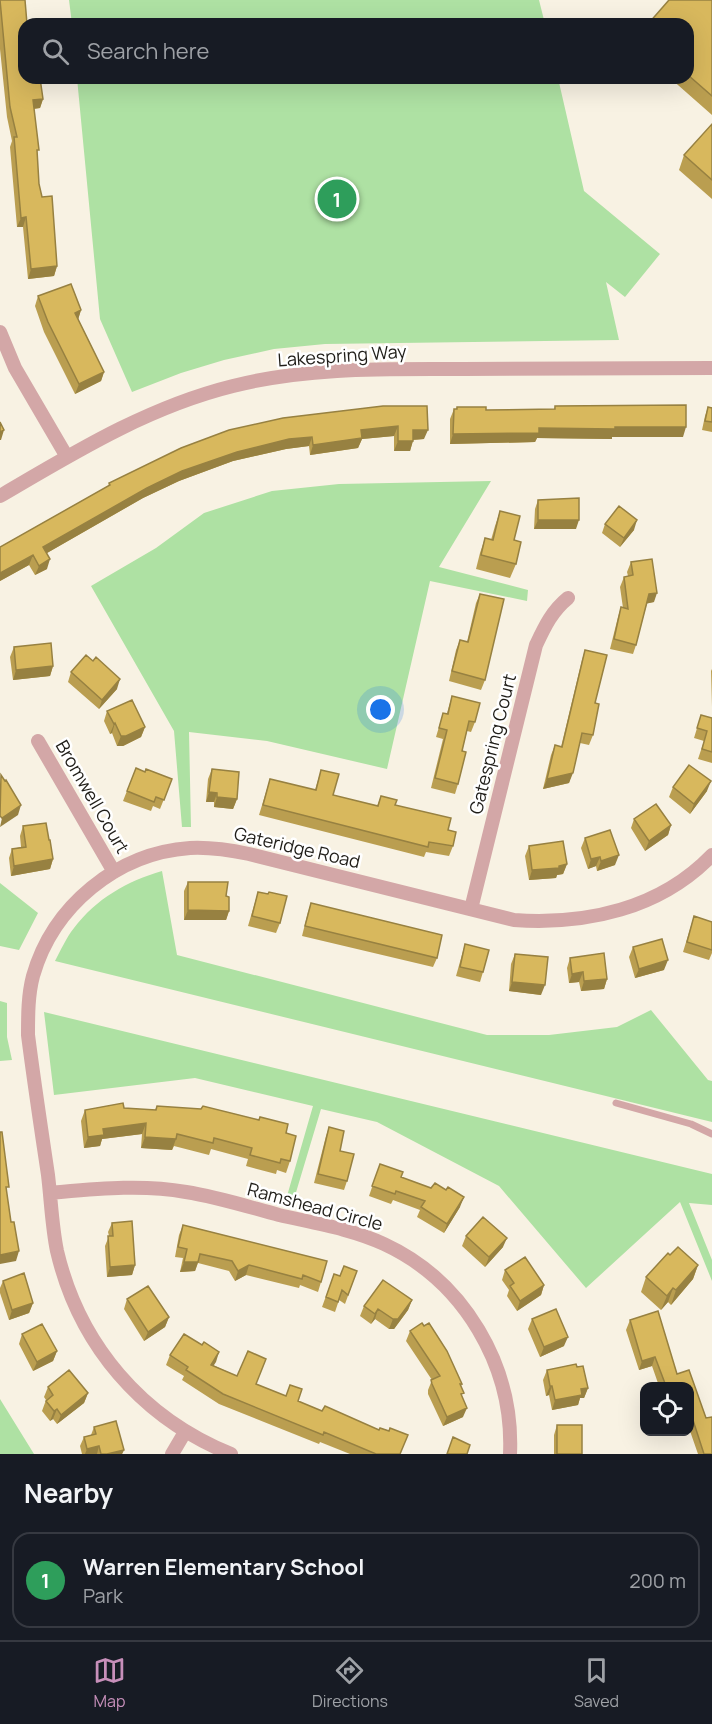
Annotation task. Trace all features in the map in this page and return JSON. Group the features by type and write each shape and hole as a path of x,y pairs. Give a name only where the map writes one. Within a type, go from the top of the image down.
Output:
{"street":[{"path":"0,332 15,368 67,457"},
{"name":"Lakespring Way","path":"0,496 67,457 146,416 234,385 282,376 329,371 407,369 712,368"},
{"name":"Gatespring Court","path":"471,909 536,645 548,620 558,606 568,598"},
{"name":"Bromwell Court","path":"38,741 114,872"},
{"name":"Gateridge Road","path":"231,1454 185,1432 126,1383 101,1353 82,1321 68,1285 57,1250 28,1035 28,1006 33,977 44,946 58,922 76,902 114,872 136,861 190,848 225,849 514,920 547,922 606,914 667,891 709,864"},
{"name":"Ramshead Circle","path":"50,1193 107,1188 147,1188 187,1192 349,1232 384,1244 419,1265 450,1290 476,1324 495,1363 507,1402 511,1440 510,1454"},
{"path":"172,1454 185,1432"}],"lane":[{"path":"616,1103 691,1124 712,1134"}],"green space":[{"path":"69,0 539,0 544,18 71,18"},
{"path":"78,84 559,84 584,191 660,254 625,297 606,282 619,340 325,344 274,349 224,360 181,373 132,392 100,319"},
{"path":"491,481 439,567 528,590 527,601 430,581 387,769 267,741 189,732 191,827 182,827 174,731 91,586 156,548 204,513 272,491 339,484"},
{"path":"162,871 177,955 487,1035 549,1035 617,1027 651,1010 708,1080 712,1081 712,1122 55,961 71,932 92,908 113,892"},
{"path":"0,883 38,913 19,950 0,946"},
{"path":"0,1001 7,1003 7,1037 12,1060 0,1061"},
{"path":"44,1012 712,1174 712,1205 689,1203 712,1260 712,1281 680,1202 586,1288 499,1186 377,1122 321,1109 294,1199 287,1196 313,1106 195,1078 54,1095"},
{"path":"0,1399 34,1454 0,1454"}],"building":[{"path":"0,0 25,0 26,18 18,18 18,84 41,84 43,99 33,100 39,150 37,150 39,184 42,197 52,196 57,266 31,269 26,217 21,218 14,137 17,137 10,107"},
{"path":"669,0 712,0 712,96 694,80 694,18 653,18"},
{"path":"712,124 712,180 684,155"},
{"path":"71,284 81,310 75,313 104,372 79,384 48,322 38,296"},
{"path":"686,405 686,427 539,428 539,433 453,434 454,409 457,407 486,407 486,410 555,409 555,406"},
{"path":"383,406 427,406 428,430 413,430 413,441 398,441 398,426 361,430 362,438 313,445 312,437 289,439 237,452 182,471 147,488 43,547 50,559 39,566 33,555 0,573 0,547 110,485 109,483 181,448 229,430 283,418"},
{"path":"708,407 712,408 712,422 705,421"},
{"path":"579,498 579,520 538,520 538,500"},
{"path":"619,506 637,520 624,538 605,524"},
{"path":"500,511 520,516 514,540 521,542 516,564 481,555 485,538 493,540"},
{"path":"652,559 657,593 649,594 636,645 614,639 621,607 628,609 624,577 633,575 631,562"},
{"path":"480,594 504,599 485,680 452,671 460,640 468,642"},
{"path":"51,643 53,666 16,670 14,647"},
{"path":"585,650 607,655 595,703 599,704 593,735 582,733 573,773 547,779 555,745 562,747"},
{"path":"86,655 93,661 96,657 120,679 102,700 71,672"},
{"path":"452,696 480,703 475,722 469,721 462,751 466,752 458,784 435,778 447,730 439,728 443,713 448,714"},
{"path":"132,700 145,727 121,736 107,711"},
{"path":"701,715 712,718 712,752 702,749 707,731 697,728"},
{"path":"689,765 711,781 694,804 673,787"},
{"path":"136,768 145,772 146,769 172,779 164,800 156,797 154,802 127,791"},
{"path":"212,769 239,772 237,799 217,797 217,793 209,792"},
{"path":"321,770 339,774 333,795 378,806 381,796 397,800 395,805 451,818 448,830 456,832 453,846 429,842 428,847 263,805 270,779 316,790"},
{"path":"1,775 21,805 2,818 0,816"},
{"path":"656,804 671,825 649,841 634,819"},
{"path":"46,823 53,859 14,866 12,849 26,847 23,826"},
{"path":"610,830 619,855 601,861 600,857 591,859 585,838"},
{"path":"563,841 567,864 559,868 532,870 529,846"},
{"path":"188,882 228,882 226,896 229,897 229,911 188,910"},
{"path":"258,892 287,896 280,923 252,916"},
{"path":"311,903 442,935 437,958 305,926"},
{"path":"694,916 712,922 712,950 687,942"},
{"path":"662,939 668,960 639,969 633,947"},
{"path":"465,944 489,950 483,972 460,967"},
{"path":"604,953 607,979 584,981 583,972 572,974 570,958"},
{"path":"515,954 548,957 545,985 512,982"},
{"path":"123,1103 124,1108 156,1110 157,1106 201,1109 203,1106 259,1120 260,1117 288,1124 286,1133 296,1136 290,1161 281,1159 280,1163 250,1155 252,1148 214,1138 213,1143 177,1134 176,1139 145,1137 146,1123 103,1129 104,1135 88,1137 85,1110"},
{"path":"329,1127 344,1131 340,1151 354,1154 347,1181 318,1174"},
{"path":"0,1132 2,1132 9,1187 6,1187 11,1222 14,1222 19,1251 0,1255"},
{"path":"380,1164 403,1172 401,1177 431,1188 435,1183 446,1190 448,1187 464,1197 447,1224 421,1207 425,1201 372,1186"},
{"path":"483,1217 507,1238 489,1257 466,1236"},
{"path":"132,1221 135,1265 110,1267 108,1236 113,1236 112,1223"},
{"path":"183,1225 327,1261 321,1282 303,1275 302,1279 249,1265 238,1271 232,1261 200,1254 198,1262 184,1262 187,1249 178,1247"},
{"path":"678,1247 698,1265 676,1290 673,1288 667,1296 646,1277 668,1253 670,1255"},
{"path":"525,1257 544,1285 520,1301 510,1286 514,1283 505,1270"},
{"path":"344,1266 357,1271 348,1295 342,1290 338,1302 326,1297 334,1274 340,1276"},
{"path":"24,1273 33,1303 12,1310 3,1281"},
{"path":"383,1280 412,1300 398,1319 393,1319 378,1309 375,1314 364,1306"},
{"path":"148,1286 169,1317 148,1332 127,1299"},
{"path":"556,1309 568,1337 544,1347 532,1319"},
{"path":"658,1311 677,1374 689,1370 693,1382 664,1382 655,1357 642,1361 630,1320"},
{"path":"422,1323 424,1326 429,1323 447,1351 462,1384 460,1384 464,1393 461,1394 467,1408 447,1417 431,1380 440,1376 410,1331"},
{"path":"42,1324 57,1351 37,1362 22,1334"},
{"path":"184,1334 202,1345 204,1342 219,1352 211,1365 237,1376 248,1351 266,1359 256,1384 286,1396 290,1385 302,1389 298,1401 322,1411 325,1406 379,1430 380,1428 389,1431 390,1428 408,1435 400,1454 376,1454 223,1394 186,1370 188,1367 170,1355"},
{"path":"576,1364 577,1367 583,1366 588,1388 581,1389 582,1395 555,1400 547,1370"},
{"path":"69,1370 88,1393 61,1415 57,1409 54,1411 46,1401 53,1395 48,1387"},
{"path":"694,1384 706,1418 712,1417 712,1454 704,1454 694,1423"},
{"path":"116,1421 124,1450 101,1454 99,1446 87,1449 84,1437 96,1434 94,1427"},
{"path":"557,1425 582,1425 582,1454 557,1454"},
{"path":"453,1437 470,1445 467,1454 447,1454"}],"place":[{"name":"Warren Elementary School","path":"337,199"}]}
